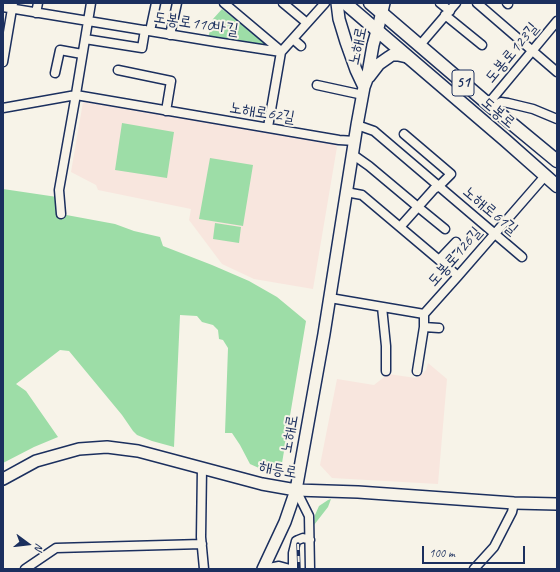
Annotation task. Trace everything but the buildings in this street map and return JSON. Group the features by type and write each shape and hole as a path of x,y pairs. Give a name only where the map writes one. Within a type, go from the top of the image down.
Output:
{"main road":[{"path":"337,3 339,19 346,42 356,70 365,87"},
{"name":"도봉로","path":"345,3 557,186"},
{"name":"도봉로","path":"370,3 383,7 420,45 557,161"},
{"name":"노해로","path":"263,569 286,522 296,490 330,298 357,125 373,45 378,31 383,7"},
{"path":"365,87 379,64 389,56 398,55 407,57"},
{"name":"해등로","path":"3,479 36,461 80,448 107,447 138,451 262,484 296,490 358,492 514,503 557,504"}],"street":[{"path":"36,12 38,3"},
{"path":"61,214 60,190 91,3"},
{"path":"85,39 142,48 156,3"},
{"path":"170,34 177,3"},
{"path":"224,3 281,52"},
{"path":"283,3 307,23"},
{"path":"268,127 281,52 325,3"},
{"path":"440,3 448,13 482,44"},
{"path":"420,45 456,3"},
{"path":"477,3 557,72"},
{"path":"3,62 13,6"},
{"name":"도봉로110바길","path":"3,7 13,6 36,12 88,21 281,52"},
{"name":"도봉로123길","path":"490,105 557,21"},
{"path":"293,39 301,46"},
{"path":"56,73 60,50 82,54"},
{"path":"118,70 171,81 166,111"},
{"path":"317,85 365,87"},
{"name":"노해로62길","path":"3,108 76,95 339,140 355,141"},
{"path":"490,105 508,102 533,109 557,119"},
{"name":"노해로61길","path":"357,125 374,131 522,257"},
{"name":"노해로61길","path":"400,227 434,189 451,174 404,134"},
{"path":"352,154 374,170 445,229"},
{"name":"도봉로126길","path":"424,314 545,176"},
{"path":"346,192 362,195 458,276"},
{"path":"439,260 456,242"},
{"path":"330,298 424,314 424,327 417,371"},
{"path":"382,307 386,346 386,371"},
{"path":"424,327 439,328"},
{"path":"202,468 202,544 204,569"},
{"path":"296,490 309,516 310,569"},
{"path":"474,569 494,547 512,512 514,503"},
{"path":"293,569 293,553 296,541 304,538 310,540"},
{"path":"25,569 56,548 202,544"},
{"path":"263,569 279,566 290,569"}],"shaded area":[{"path":"83,102 334,143 337,147 313,289 254,279 222,264 189,220 191,209 98,190 96,185 71,172"},
{"path":"428,363 447,379 438,484 332,478 320,465 337,379 374,385 388,374 416,378 426,370"}],"green space":[{"path":"222,9 270,47 208,38 213,19"},
{"path":"122,123 174,132 167,178 115,170"},
{"path":"210,158 253,165 243,226 199,219"},
{"path":"3,189 57,197 61,214 115,224 134,231 160,237 163,246 249,281 277,297 306,321 282,463 270,473 250,464 232,433 225,433 228,348 223,340 219,339 218,330 213,325 202,322 197,316 180,315 174,447 137,435 69,351 60,350 16,384 26,391 58,437 34,447 3,463"},
{"path":"215,223 241,227 239,243 213,239"},
{"path":"331,499 328,507 314,525 315,515 319,506"}],"railway":[{"path":"298,544 299,569"}]}
